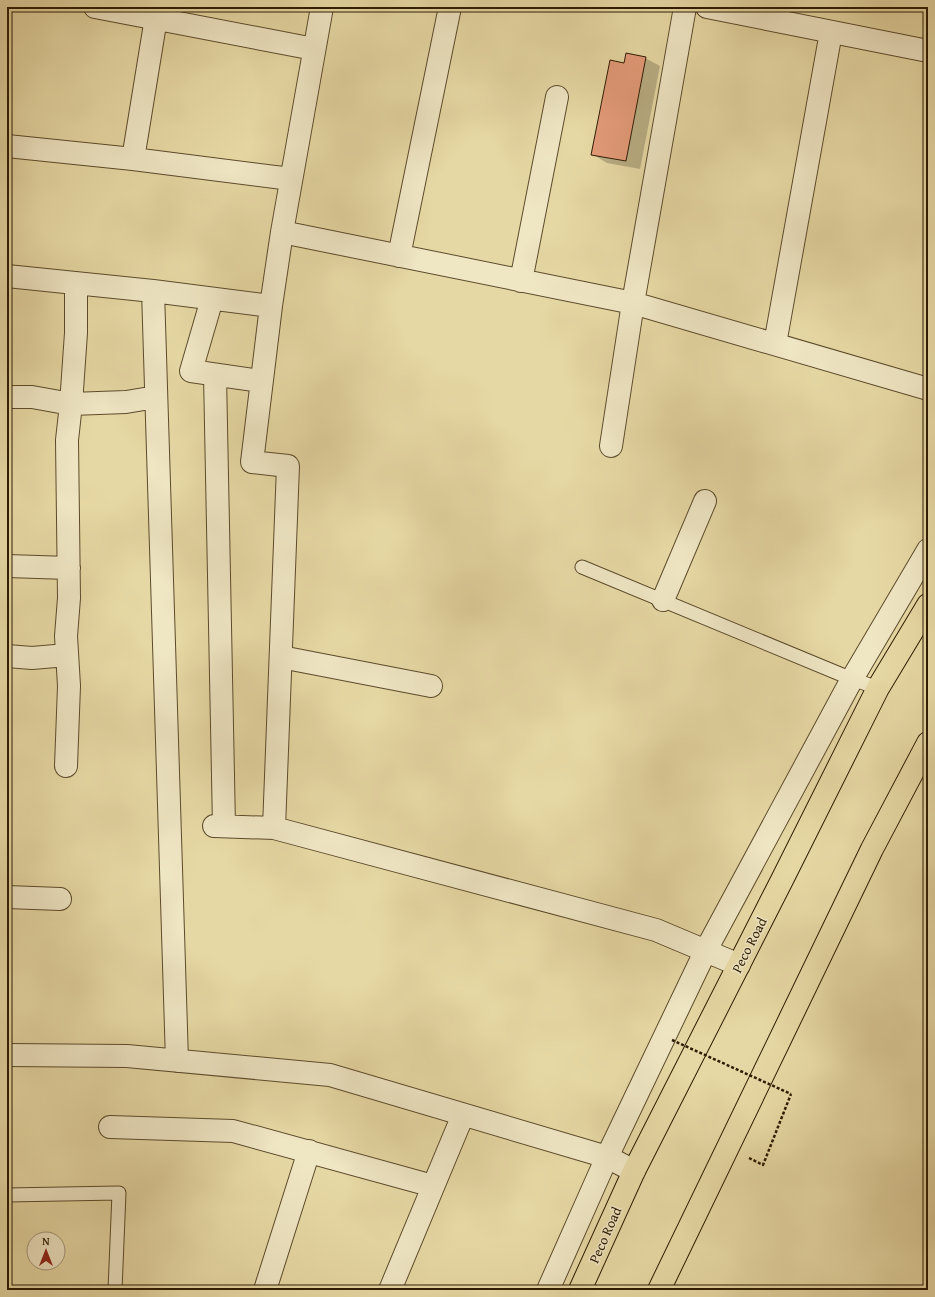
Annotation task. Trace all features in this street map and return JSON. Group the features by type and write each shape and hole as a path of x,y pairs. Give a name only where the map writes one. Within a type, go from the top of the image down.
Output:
{"main road":[{"name":"Peco Road","path":"580,1290 634,1171 878,688 928,605"},
{"path":"659,1290 872,849 928,743"}],"street":[{"path":"95,7 314,49"},
{"path":"274,828 288,466 252,462 261,381 282,232 322,7"},
{"path":"399,256 450,7"},
{"path":"611,446 633,303 685,7"},
{"path":"707,7 928,51"},
{"path":"133,159 156,18"},
{"path":"775,344 831,32"},
{"path":"521,281 557,97"},
{"path":"7,146 133,159 291,180"},
{"path":"282,232 633,303 928,389"},
{"path":"7,276 153,291 271,306"},
{"path":"66,766 68,686 66,636 68,598 68,440 76,334 76,283"},
{"path":"153,291 177,1060"},
{"path":"212,299 191,371 261,381"},
{"path":"215,375 219,826 274,828 656,930 739,965"},
{"path":"7,398 32,398 71,404 126,402 156,398"},
{"path":"663,600 705,501"},
{"path":"548,1290 607,1157 706,950 852,679 928,550"},
{"path":"7,566 68,568"},
{"path":"7,656 32,658 67,655"},
{"path":"280,657 431,686"},
{"path":"7,897 60,899"},
{"path":"7,1055 127,1056 330,1075 607,1157 634,1171"},
{"path":"390,1290 464,1115"},
{"path":"110,1127 234,1131 433,1186"},
{"path":"265,1290 309,1151"}],"lane":[{"path":"582,567 852,679 878,688"},
{"path":"7,1195 119,1194 115,1290"}],"path":[{"path":"672,1040 791,1094 763,1165"}],"building":[{"path":"626,53 646,57 626,161 591,155 610,60 624,63"}]}
